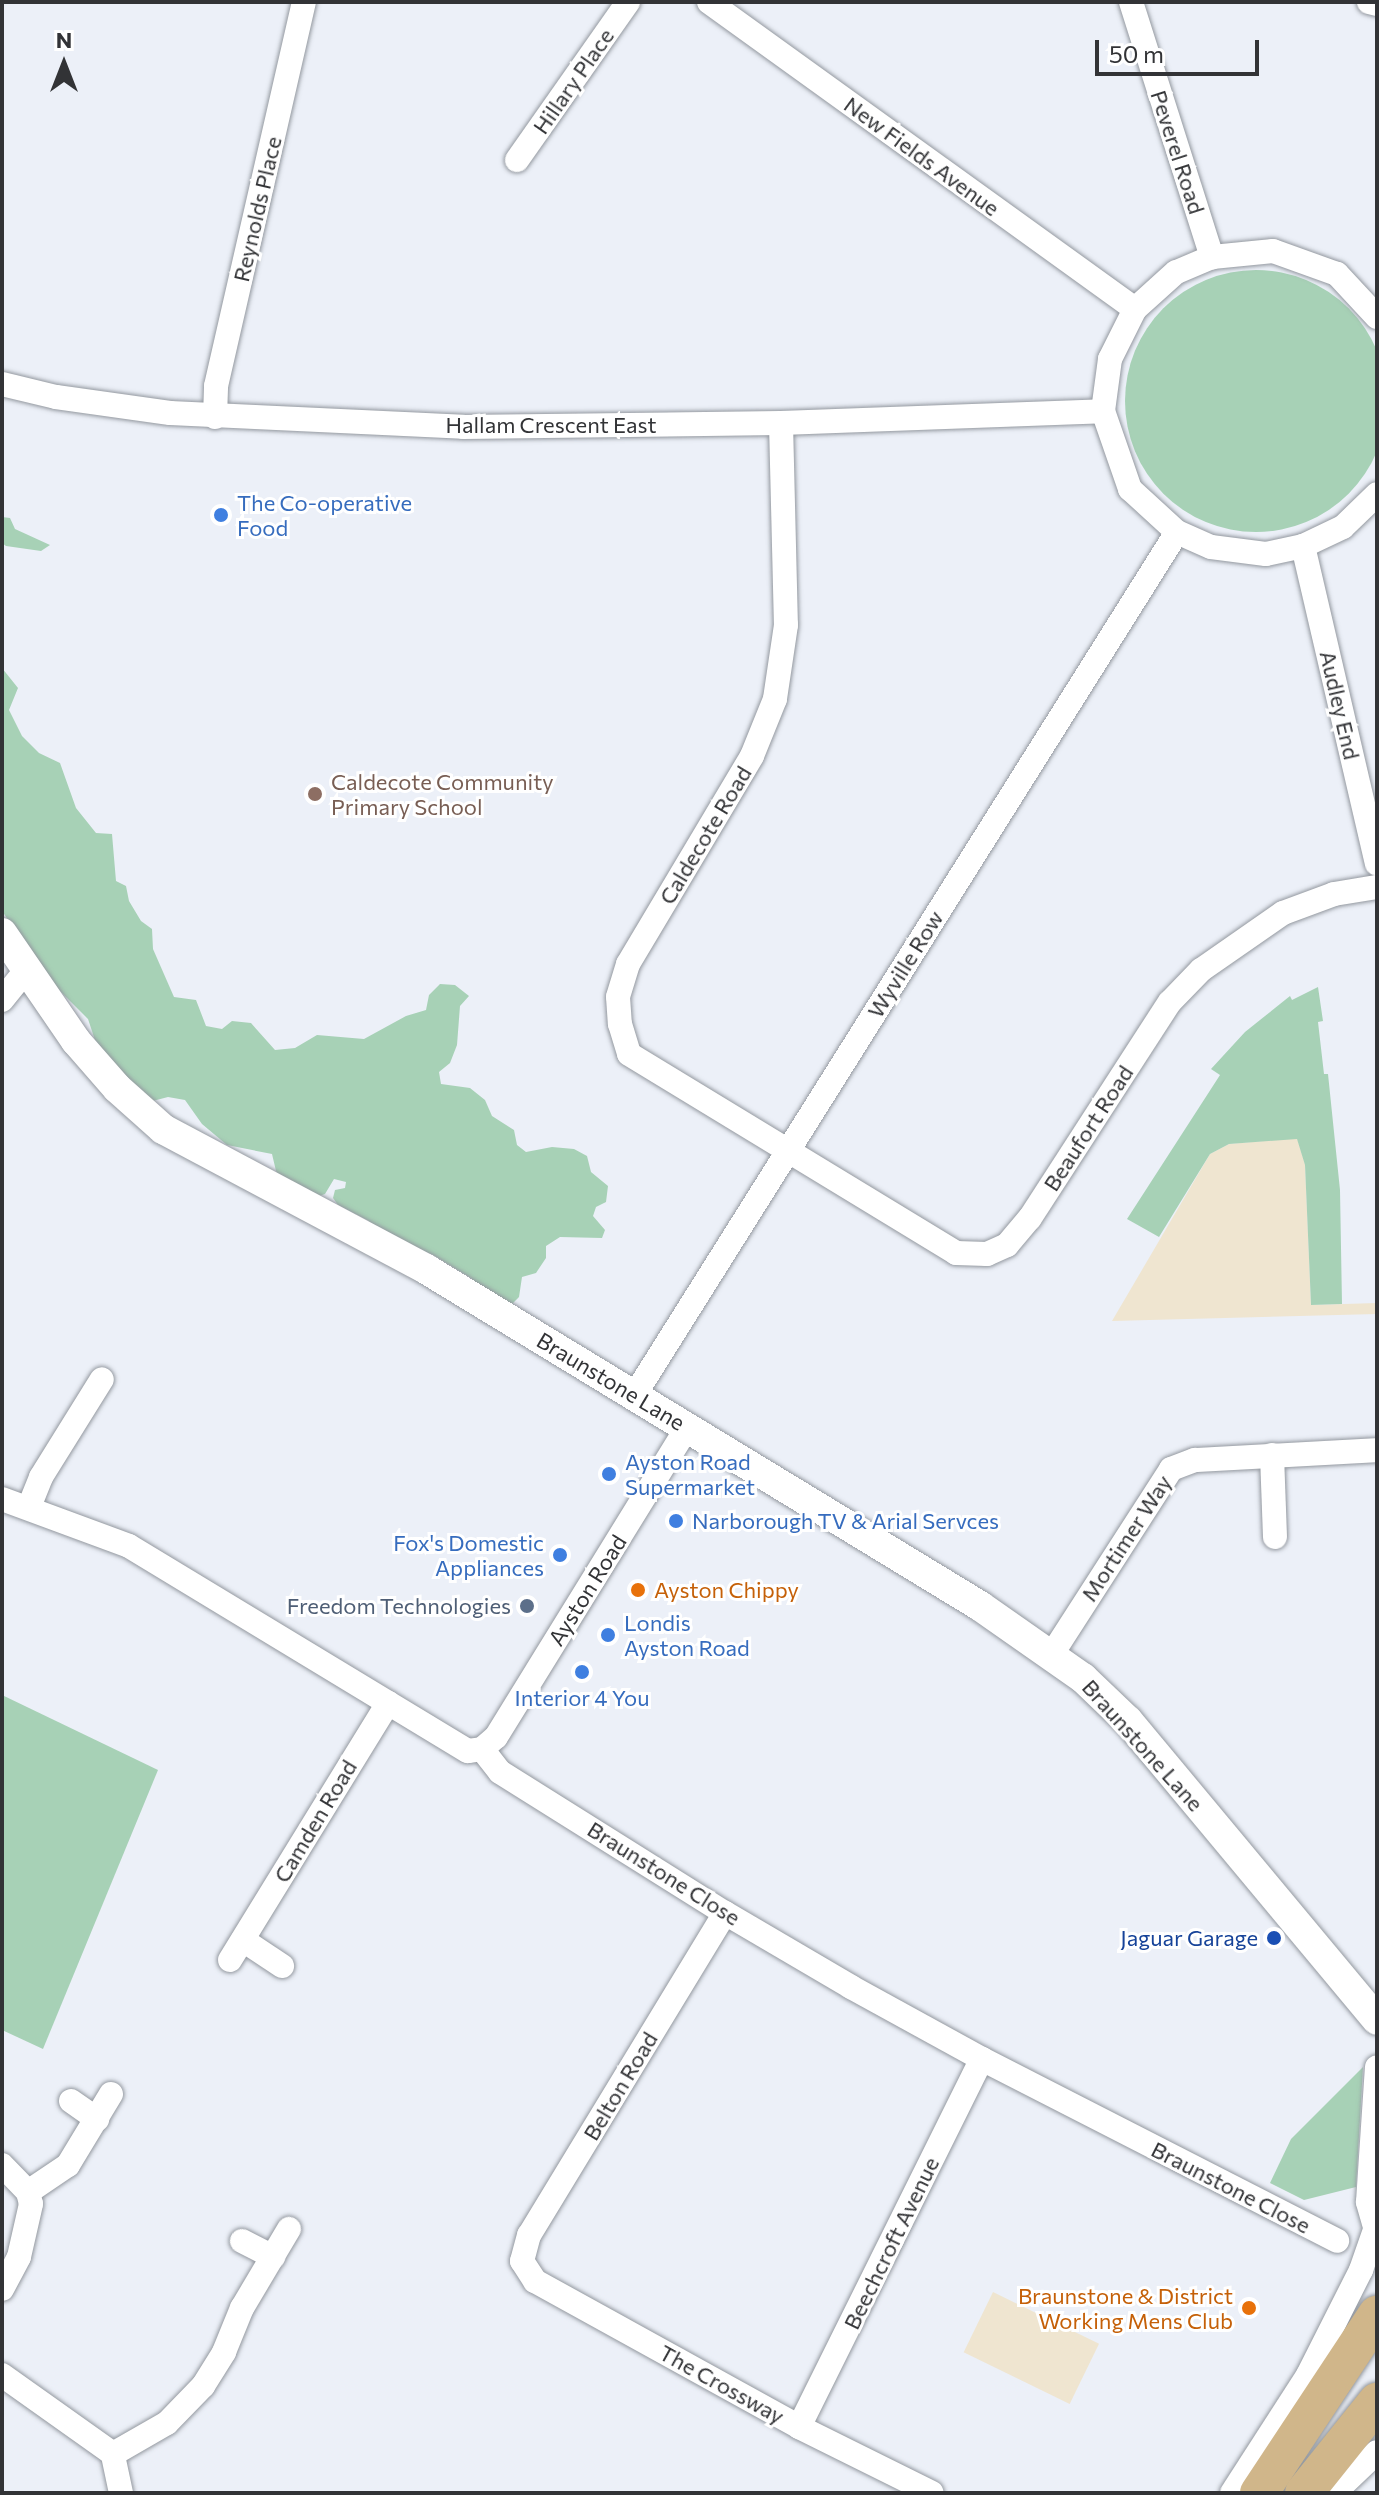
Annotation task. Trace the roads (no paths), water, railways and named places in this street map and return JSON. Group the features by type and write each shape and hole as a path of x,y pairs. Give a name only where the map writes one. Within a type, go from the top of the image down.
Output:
{"main road":[{"path":"1259,2493 1377,2315"},
{"path":"1304,2493 1377,2402"}],"street":[{"name":"Reynolds Place","path":"215,417 216,386 304,2"},
{"name":"Hillary Place","path":"517,160 628,2"},
{"name":"New Fields Avenue","path":"709,2 1135,309"},
{"name":"Peverel Road","path":"1131,2 1212,257"},
{"path":"1369,2 1377,4"},
{"path":"1377,317 1337,274 1273,251 1212,257 1176,272 1135,309 1110,359 1103,411 1130,489 1177,532 1211,547 1266,554 1303,546 1343,527 1377,494"},
{"name":"Hallam Crescent East","path":"2,384 56,397 215,417 463,427 781,423 1103,411"},
{"name":"Caldecote Road","path":"781,423 786,625 775,699 752,756 628,964 618,997 620,1024 629,1054 787,1152"},
{"name":"Wyville Row","path":"634,1396 1177,532"},
{"name":"Audley End","path":"1303,546 1377,864"},
{"name":"Beaufort Road","path":"787,1152 956,1253 987,1254 1007,1245 1030,1218 1170,1002 1201,970 1283,913 1334,894 1377,887"},
{"name":"Braunstone Lane","path":"2,933 25,972 76,1041 117,1088 163,1129 426,1269 1052,1654 1083,1678 1128,1721 1377,2020 1377,2031"},
{"path":"2,1000 25,972"},
{"path":"29,1507 41,1477 102,1379"},
{"name":"Ayston Road","path":"482,1749 496,1737 687,1428"},
{"name":"Mortimer Way","path":"1052,1654 1171,1469 1195,1460 1377,1450"},
{"path":"1272,1455 1275,1537"},
{"name":"Braunstone Close","path":"2,1499 129,1546 468,1751 482,1749 500,1772 725,1913 982,2059 1337,2241"},
{"name":"Camden Road","path":"282,1966 236,1950 388,1703"},
{"name":"Belton Road","path":"522,2261 529,2235 725,1913"},
{"name":"Beechcroft Avenue","path":"799,2427 982,2059"},
{"path":"1232,2493 1308,2375 1361,2270 1376,2226 1368,2202 1377,2067"},
{"path":"28,2192 68,2165 111,2094"},
{"path":"71,2101 97,2119"},
{"path":"2,2165 28,2192 28,2227 19,2257 2,2289"},
{"path":"113,2454 167,2423 203,2386 224,2352 242,2308 289,2229"},
{"path":"242,2241 273,2257"},
{"name":"The Crossway","path":"522,2261 535,2281 799,2427 932,2493"},
{"path":"2,2375 113,2454 121,2493"},
{"path":"1259,2449 1317,2405"},
{"path":"1334,2493 1377,2452"}],"place":[{"name":"The Co-operative Food","path":"221,515"},
{"name":"Caldecote Community Primary School","path":"315,794"},
{"name":"Ayston Road Supermarket","path":"609,1474"},
{"name":"Narborough TV & Arial Servces","path":"676,1521"},
{"name":"Fox's Domestic Appliances","path":"560,1555"},
{"name":"Ayston Chippy","path":"638,1590"},
{"name":"Freedom Technologies","path":"527,1606"},
{"name":"Londis Ayston Road","path":"608,1635"},
{"name":"Interior 4 You","path":"582,1672"},
{"name":"Jaguar Garage","path":"1274,1938"},
{"name":"Braunstone & District Working Mens Club","path":"1249,2308"}]}
